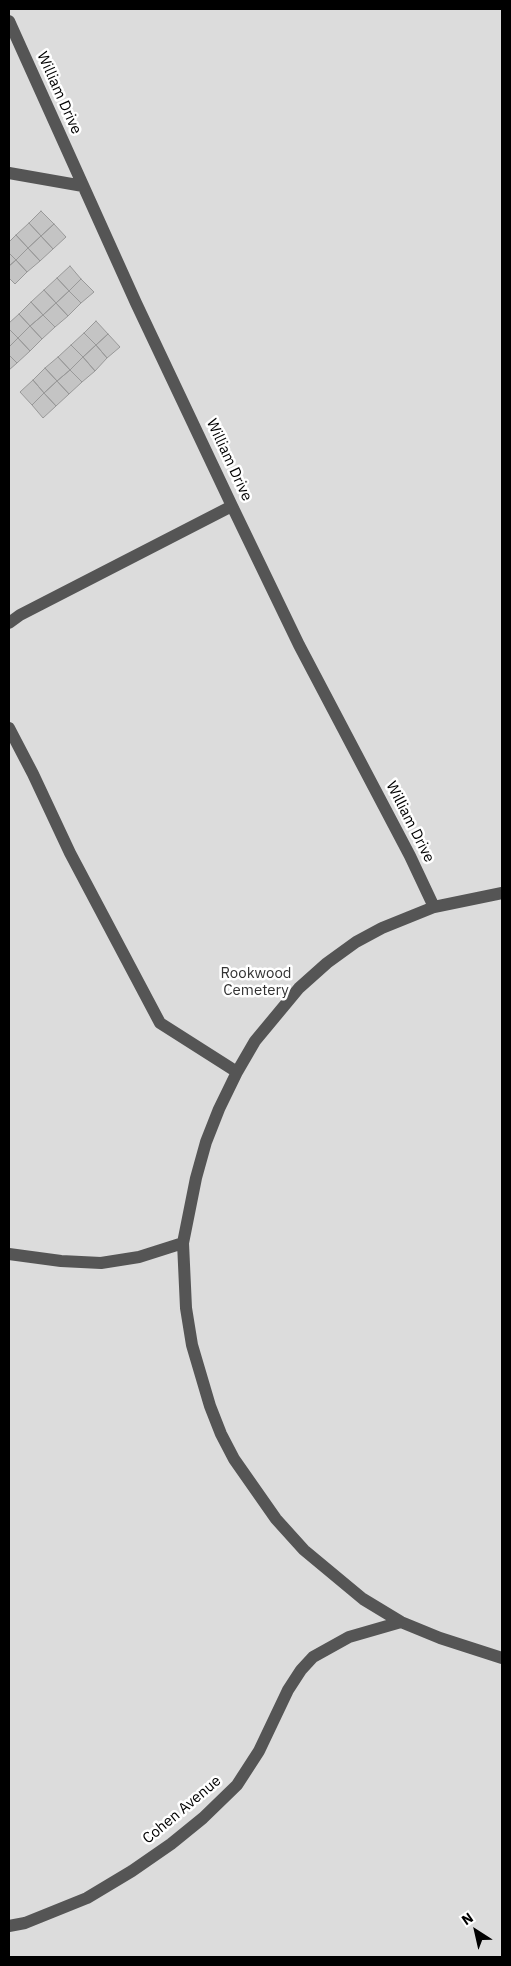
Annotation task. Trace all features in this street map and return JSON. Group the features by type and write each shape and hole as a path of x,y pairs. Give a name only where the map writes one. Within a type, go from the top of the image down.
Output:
{"street":[{"name":"William Drive","path":"9,21 136,303 232,506 299,644 410,856 434,907"},
{"path":"9,173 83,186"},
{"path":"9,623 29,610 232,506"},
{"path":"9,728 70,853 160,1023 237,1072"},
{"path":"502,893 434,907 382,928 356,942 327,963 299,988 255,1041 237,1072 206,1142 196,1178 183,1243 186,1308 192,1345 210,1406 221,1434 234,1459 276,1519 304,1550 363,1599 401,1622 440,1638 502,1658"},
{"path":"9,1254 61,1261 101,1263 139,1257 183,1243"},
{"name":"Cohen Avenue","path":"9,1926 25,1923 88,1898 132,1872 171,1844 203,1818 237,1785 258,1751 288,1690 300,1670 312,1657 349,1637 401,1622"}],"green space":[{"name":"Rookwood Cemetery","path":"9,9 502,9 502,1957 9,1957"}],"building":[{"path":"41,211 54,224 41,236 29,223"},
{"path":"29,223 41,236 28,248 16,235"},
{"path":"54,224 66,237 53,249 41,236"},
{"path":"16,235 28,248 16,260 9,253 9,242"},
{"path":"41,236 53,249 40,261 28,248"},
{"path":"28,248 40,261 27,272 16,260"},
{"path":"9,253 16,260 9,266"},
{"path":"16,260 27,272 15,284 9,278 9,266"},
{"path":"70,266 81,279 69,291 57,278"},
{"path":"57,278 69,291 56,303 44,290"},
{"path":"81,279 94,292 81,303 69,291"},
{"path":"44,290 56,303 43,315 31,302"},
{"path":"69,291 81,303 68,316 56,303"},
{"path":"31,302 43,315 30,326 19,314"},
{"path":"56,303 68,316 55,327 43,315"},
{"path":"19,314 30,326 18,338 9,329 9,323"},
{"path":"43,315 55,327 42,339 30,326"},
{"path":"96,321 108,334 96,345 84,333"},
{"path":"30,326 42,339 30,351 18,338"},
{"path":"9,329 18,338 9,347"},
{"path":"84,333 96,345 83,357 71,345"},
{"path":"108,334 120,347 107,358 96,345"},
{"path":"18,338 30,351 17,363 9,355 9,347"},
{"path":"71,345 83,357 70,370 58,357"},
{"path":"96,345 107,358 95,371 83,357"},
{"path":"9,355 17,363 9,370"},
{"path":"58,357 70,370 57,381 45,368"},
{"path":"83,357 95,371 82,382 70,370"},
{"path":"45,368 57,381 44,393 33,380"},
{"path":"70,370 82,382 69,394 57,381"},
{"path":"33,380 44,393 32,405 20,392"},
{"path":"57,381 69,394 56,406 44,393"},
{"path":"44,393 56,406 43,418 32,405"}]}
